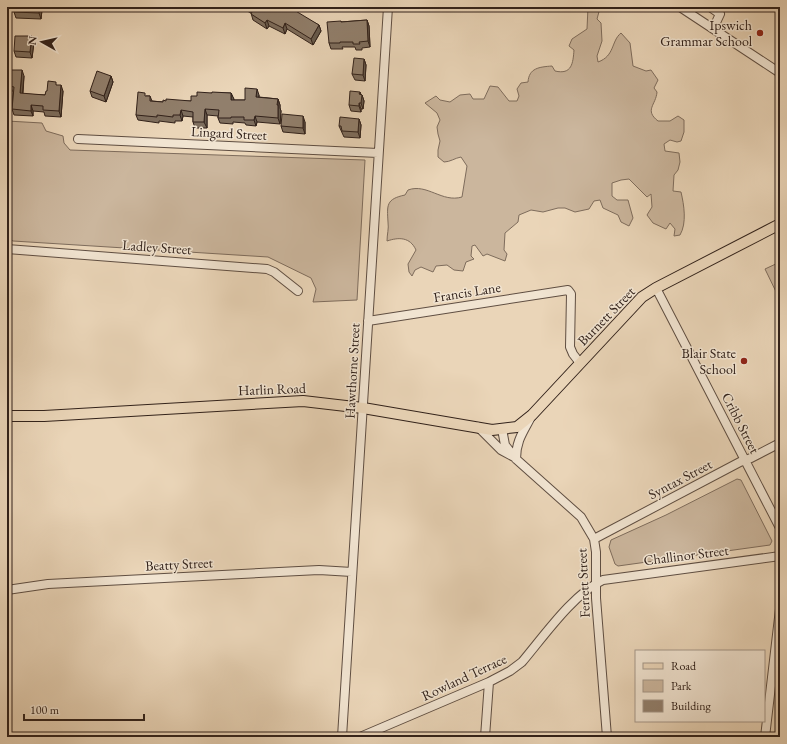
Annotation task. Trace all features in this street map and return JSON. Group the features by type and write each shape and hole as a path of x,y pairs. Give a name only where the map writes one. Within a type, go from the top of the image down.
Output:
{"main road":[{"name":"Burnett Street","path":"532,415 639,300 656,288 780,224"},
{"name":"Harlin Road","path":"7,416 44,416 291,401 363,408 492,430 517,427 532,415"},
{"path":"7,422 44,416"}],"street":[{"path":"339,7 349,7"},
{"name":"Hawthorne Street","path":"342,737 388,7"},
{"path":"680,7 780,73"},
{"path":"710,7 720,14 713,29"},
{"name":"Lingard Street","path":"78,139 378,153"},
{"name":"Ladley Street","path":"7,249 266,269 274,272 298,291"},
{"name":"Cribb Street","path":"656,288 780,528"},
{"name":"Francis Lane","path":"368,321 570,290 572,294 571,351 580,363"},
{"path":"516,459 516,448 532,415"},
{"path":"478,427 501,450 516,459"},
{"name":"Ferrett Street","path":"502,429 505,444 516,459 581,517 594,539 596,552 597,613 607,737"},
{"name":"Syntax Street","path":"594,539 780,443"},
{"name":"Challinor Street","path":"596,583 608,578 780,556"},
{"name":"Beatty Street","path":"7,590 48,584 320,570 352,572"},
{"name":"Rowland Terrace","path":"360,737 489,682 510,671 518,665 577,598 596,583"},
{"path":"765,737 780,609"},
{"path":"485,737 489,682"}],"green space":[{"path":"588,7 600,8 597,19 601,23 602,41 597,56 598,62 607,56 621,33 630,43 633,66 646,71 651,70 658,80 654,88 657,92 651,110 654,117 658,121 670,121 678,116 684,120 684,132 681,141 677,142 670,140 664,144 665,151 679,153 680,162 678,170 674,175 673,191 681,192 683,203 684,225 680,235 674,236 675,229 670,223 666,229 653,223 647,215 652,207 651,194 647,197 629,179 621,180 612,183 612,196 617,200 628,200 633,218 629,226 621,222 618,215 603,208 600,200 594,201 589,209 575,212 565,208 558,208 543,212 531,210 519,215 518,222 505,233 504,250 507,254 505,261 487,254 483,256 475,245 472,246 471,256 474,259 466,262 463,271 454,270 447,265 436,266 433,272 421,267 415,270 412,276 409,272 408,264 416,250 414,246 404,239 387,241 389,204 394,199 405,195 408,190 415,189 422,189 441,196 455,198 462,197 467,166 461,157 444,162 438,157 440,141 437,127 440,120 437,113 425,103 436,96 440,100 450,102 460,95 470,94 473,99 484,99 490,86 498,87 509,101 517,101 519,96 517,89 521,83 528,82 530,74 536,69 552,66 555,71 561,72 568,70 572,63 574,50 569,46 572,39 587,29"},
{"path":"7,121 42,123 46,131 63,136 64,143 70,150 365,160 357,300 313,302 316,289 311,278 268,257 13,241 7,238"},
{"path":"780,262 780,300 765,269"},
{"path":"737,479 741,480 772,541 770,545 618,566 615,564 609,547 611,540 666,515"}],"building":[{"path":"15,7 39,7 39,13 14,12"},
{"path":"248,7 289,7 319,25 311,39 285,23 283,28 267,20 265,23 251,14 253,10"},
{"path":"367,20 368,41 359,42 360,44 353,44 353,42 329,43 327,22"},
{"path":"15,36 32,36 30,52 14,51"},
{"path":"354,58 364,59 363,75 352,74"},
{"path":"11,70 22,70 20,93 45,95 48,81 56,82 56,85 61,85 59,111 43,110 43,106 31,105 31,111 12,109 14,87 10,86"},
{"path":"97,71 111,76 104,96 90,91"},
{"path":"245,88 257,89 256,97 278,99 278,118 255,116 254,120 244,120 244,117 218,118 219,110 205,109 204,122 193,122 193,112 181,110 180,115 173,115 173,117 136,115 138,92 145,93 145,96 150,96 150,101 163,102 163,100 166,101 166,99 191,101 191,96 197,96 197,92 231,93 231,100 245,100"},
{"path":"350,91 360,92 359,94 362,95 359,106 349,105"},
{"path":"282,114 303,116 303,128 281,126"},
{"path":"340,117 359,119 358,132 342,131 341,126 339,126"}],"place":[{"name":"Ipswich Grammar School","path":"760,33"},
{"name":"Blair State School","path":"744,361"}]}
